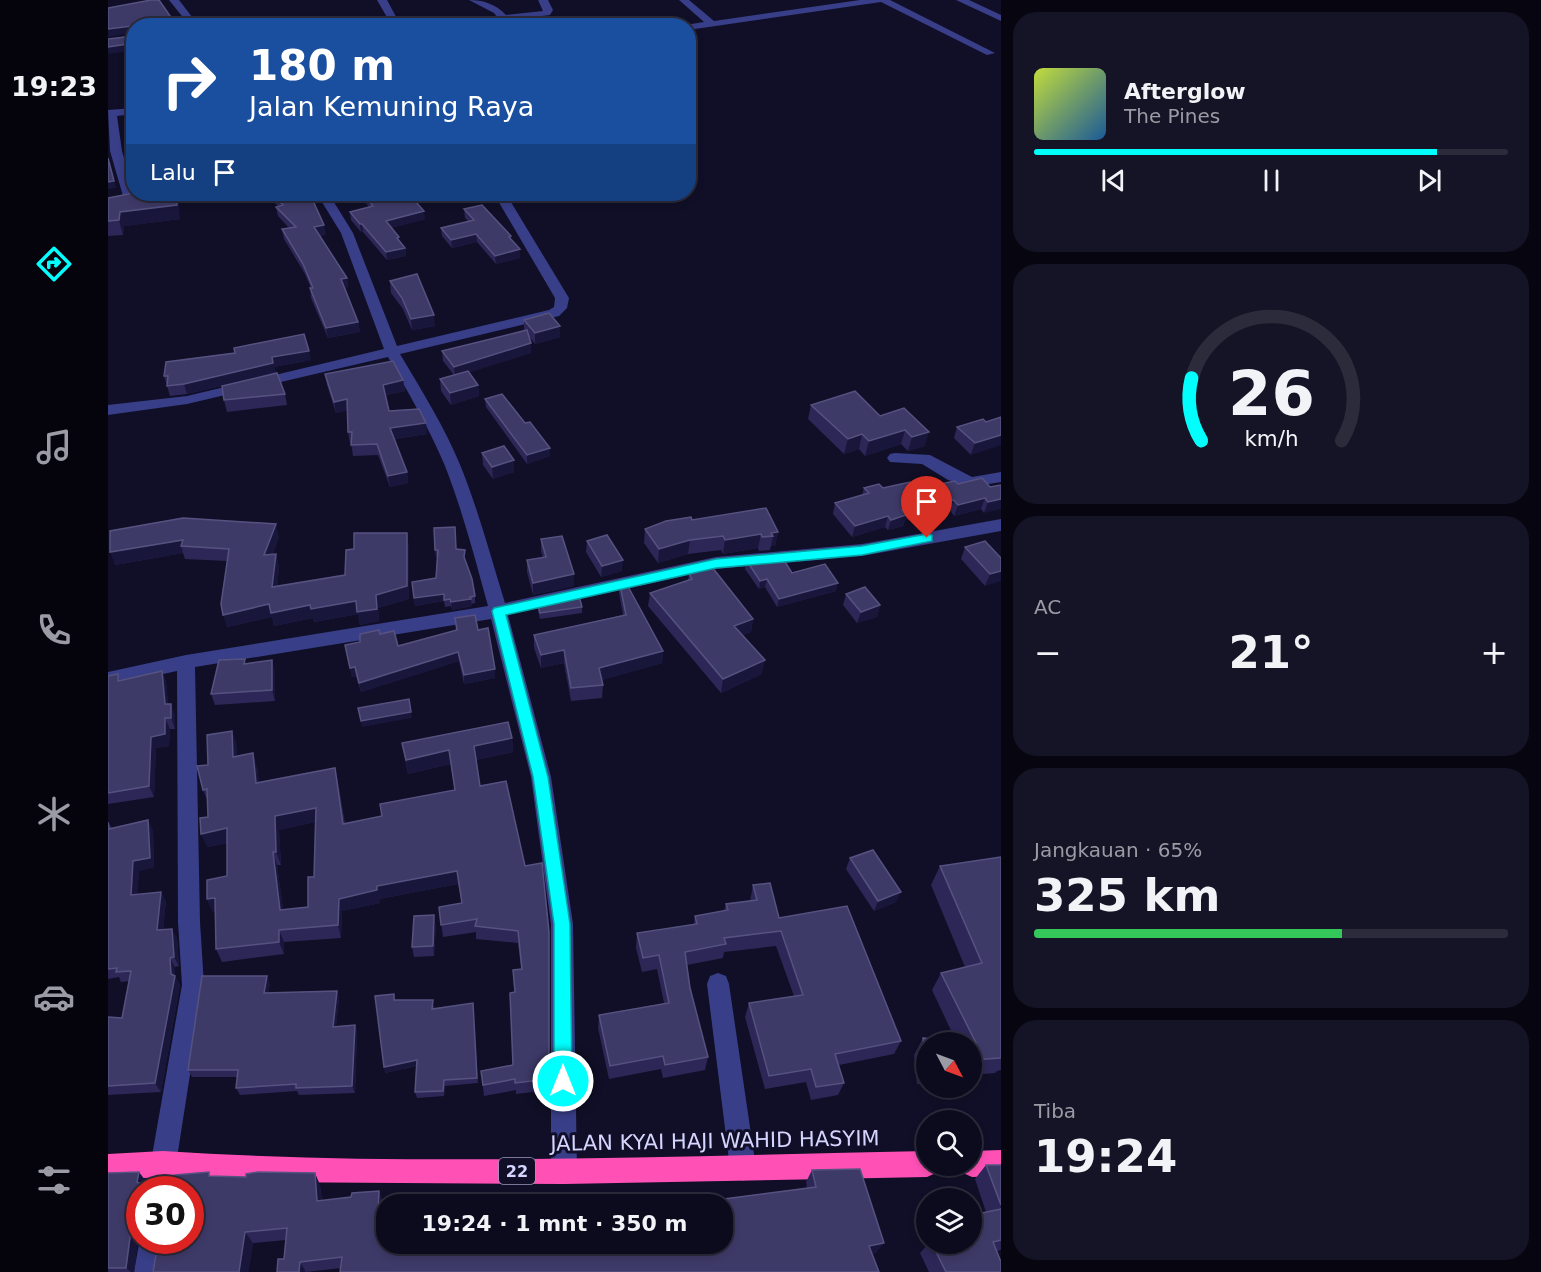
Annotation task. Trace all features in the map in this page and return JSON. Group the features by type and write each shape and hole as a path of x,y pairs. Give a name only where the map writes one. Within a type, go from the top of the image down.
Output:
{"highway":[{"path":"982,1164 1001,1163"},
{"name":"JALAN KYAI HAJI WAHID HASYIM","path":"108,1167 163,1164 246,1168 564,1171 916,1164"}],"street":[{"path":"174,0 189,18"},
{"path":"382,0 392,18"},
{"path":"474,0 497,11 503,18"},
{"path":"525,18 547,13 543,0"},
{"path":"684,0 712,24"},
{"path":"696,26 881,0 990,53"},
{"path":"961,0 1001,18"},
{"path":"126,112 110,113 116,151 126,186"},
{"path":"108,207 126,198"},
{"path":"327,201 347,233 392,352 427,412 452,465 499,611 541,777 562,924 564,1171"},
{"path":"108,410 187,400 546,316 560,308 562,298 504,201"},
{"path":"895,458 925,459 954,476 971,482 1001,477"},
{"path":"108,679 186,662 499,611 716,563 862,550 1001,525"},
{"path":"161,1176 193,985 189,922 186,662"},
{"path":"718,984 743,1168"},
{"path":"147,1272 150,1254"}],"building":[{"path":"159,0 172,18 126,18 126,27 108,29 108,8"},
{"path":"126,37 126,44 108,47 108,39"},
{"path":"108,158 114,181 108,182"},
{"path":"126,195 126,201 177,201 177,205 120,212 119,220 108,221 108,198"},
{"path":"279,201 312,201 314,203 324,225 314,227 347,278 341,279 358,322 326,328 303,264 282,229 296,227 276,207 283,205"},
{"path":"369,201 415,201 424,211 386,221 405,248 386,252 350,212 373,206"},
{"path":"482,205 520,249 495,256 476,234 451,240 441,228 474,220 464,209"},
{"path":"417,274 434,315 411,319 402,298 390,281"},
{"path":"549,313 560,326 535,333 524,320"},
{"path":"527,330 531,343 454,367 442,351"},
{"path":"304,334 309,351 272,357 273,363 167,386 168,376 164,376 166,362 235,353 234,348"},
{"path":"393,361 403,380 383,385 389,411 419,409 426,423 390,428 407,472 388,476 377,444 351,445 352,432 348,432 347,399 334,402 325,374"},
{"path":"468,371 478,385 450,393 440,379"},
{"path":"277,373 285,394 224,400 222,386"},
{"path":"855,391 880,416 904,408 929,432 912,437 905,430 869,441 862,434 848,439 811,405"},
{"path":"502,394 525,423 530,422 550,448 527,455 485,399"},
{"path":"1001,417 1001,435 975,443 957,427 983,419 986,422"},
{"path":"504,446 514,460 492,467 482,453"},
{"path":"982,478 990,487 1001,485 1001,499 988,502 985,498 958,505 954,500 902,510 906,515 891,520 888,516 855,526 835,503 869,493 864,488 879,484 883,488 910,482 915,489 955,481 958,484"},
{"path":"766,508 778,532 771,533 773,536 762,537 761,534 725,540 723,536 690,540 659,549 645,529 666,521 691,517 692,520"},
{"path":"183,518 276,524 264,555 276,554 272,587 345,575 346,550 354,549 354,533 407,533 407,586 376,595 377,609 357,612 356,601 311,609 310,605 271,613 269,604 223,615 221,604 229,549 181,546 183,540 110,552 110,531"},
{"path":"455,527 456,549 465,550 464,557 475,596 470,597 471,599 451,602 450,599 444,600 444,594 414,598 412,582 436,578 438,550 435,550 434,528"},
{"path":"607,535 623,560 602,566 587,541"},
{"path":"562,536 574,574 533,583 527,560 546,557 541,539"},
{"path":"985,541 1001,558 1001,571 990,574 965,547"},
{"path":"782,557 792,573 825,564 838,583 779,599 767,579 760,581 747,561"},
{"path":"712,567 753,619 734,626 765,660 723,679 650,593 692,579 689,574"},
{"path":"624,579 663,651 599,668 603,685 571,688 564,650 541,655 534,635 626,615 619,580"},
{"path":"865,587 880,605 861,612 846,594"},
{"path":"579,596 582,607 540,613 538,605"},
{"path":"475,615 478,630 488,628 495,669 464,675 458,652 359,683 355,667 350,668 345,645 360,642 360,634 379,630 380,634 394,631 398,646 457,630 455,618"},
{"path":"245,659 244,664 272,660 272,690 211,694 219,660"},
{"path":"162,671 165,704 171,704 171,718 165,718 165,734 151,737 149,786 108,793 108,676 118,674 118,681"},
{"path":"409,699 411,712 361,721 358,708"},
{"path":"508,722 512,738 474,746 480,786 506,781 525,866 542,863 549,932 549,1079 515,1083 515,1079 483,1085 481,1071 513,1065 510,993 515,992 513,970 522,969 518,931 475,926 477,919 441,925 439,907 462,903 457,871 377,886 377,890 339,899 338,925 279,930 279,942 216,949 215,898 207,899 207,880 227,876 227,828 201,834 200,818 208,817 207,789 203,790 197,766 208,765 207,735 232,731 233,757 253,753 256,783 335,768 343,824 382,816 380,804 455,790 449,750 406,760 402,743","holes":["316,808 314,877 308,877 308,907 280,910 273,852 276,852 275,816"]},
{"path":"148,820 150,858 133,861 131,895 161,892 157,930 172,929 174,957 170,958 171,974 175,976 155,1083 108,1086 108,1017 122,1018 131,971 116,972 117,968 108,969 108,822 109,829"},
{"path":"873,850 901,892 878,901 850,858"},
{"path":"1001,857 1001,1058 982,1059 982,1032 970,1032 941,973 982,963 940,866"},
{"path":"770,883 779,918 847,906 901,1041 835,1054 844,1083 816,1087 811,1069 769,1076 749,1003 803,995 781,931 724,938 726,944 685,952 690,988 708,1057 665,1065 663,1056 610,1066 599,1015 669,1003 659,955 643,958 637,933 697,924 695,916 728,910 726,904 757,900 753,885"},
{"path":"434,915 433,946 412,947 414,916"},
{"path":"202,976 267,976 264,993 337,991 333,1027 355,1025 352,1086 296,1088 296,1084 236,1088 238,1070 188,1070"},
{"path":"394,994 394,1000 433,1000 432,1009 473,1003 477,1078 444,1080 443,1091 415,1092 417,1060 384,1067 375,996"},
{"path":"986,1165 1001,1165 1001,1205"},
{"path":"860,1169 884,1243 869,1246 879,1272 340,1272 342,1257 300,1262 299,1272 277,1272 278,1259 284,1259 287,1228 245,1232 239,1272 153,1272 156,1254 204,1254 204,1176 175,1175 209,1172 209,1176 246,1177 246,1174 258,1172 315,1173 317,1201 351,1197 352,1193 379,1191 379,1194 376,1194 376,1254 733,1254 733,1198 816,1187 812,1170"},
{"path":"139,1172 138,1176 126,1176 126,1254 128,1254 126,1268 108,1268 108,1173"},
{"path":"1001,1209 1001,1240 993,1242 1001,1262 1001,1272 946,1272 937,1254 982,1254 982,1213"}],"route":[{"path":"563,1081 562,924 541,777 499,611 716,563 862,550 927,538"}]}
